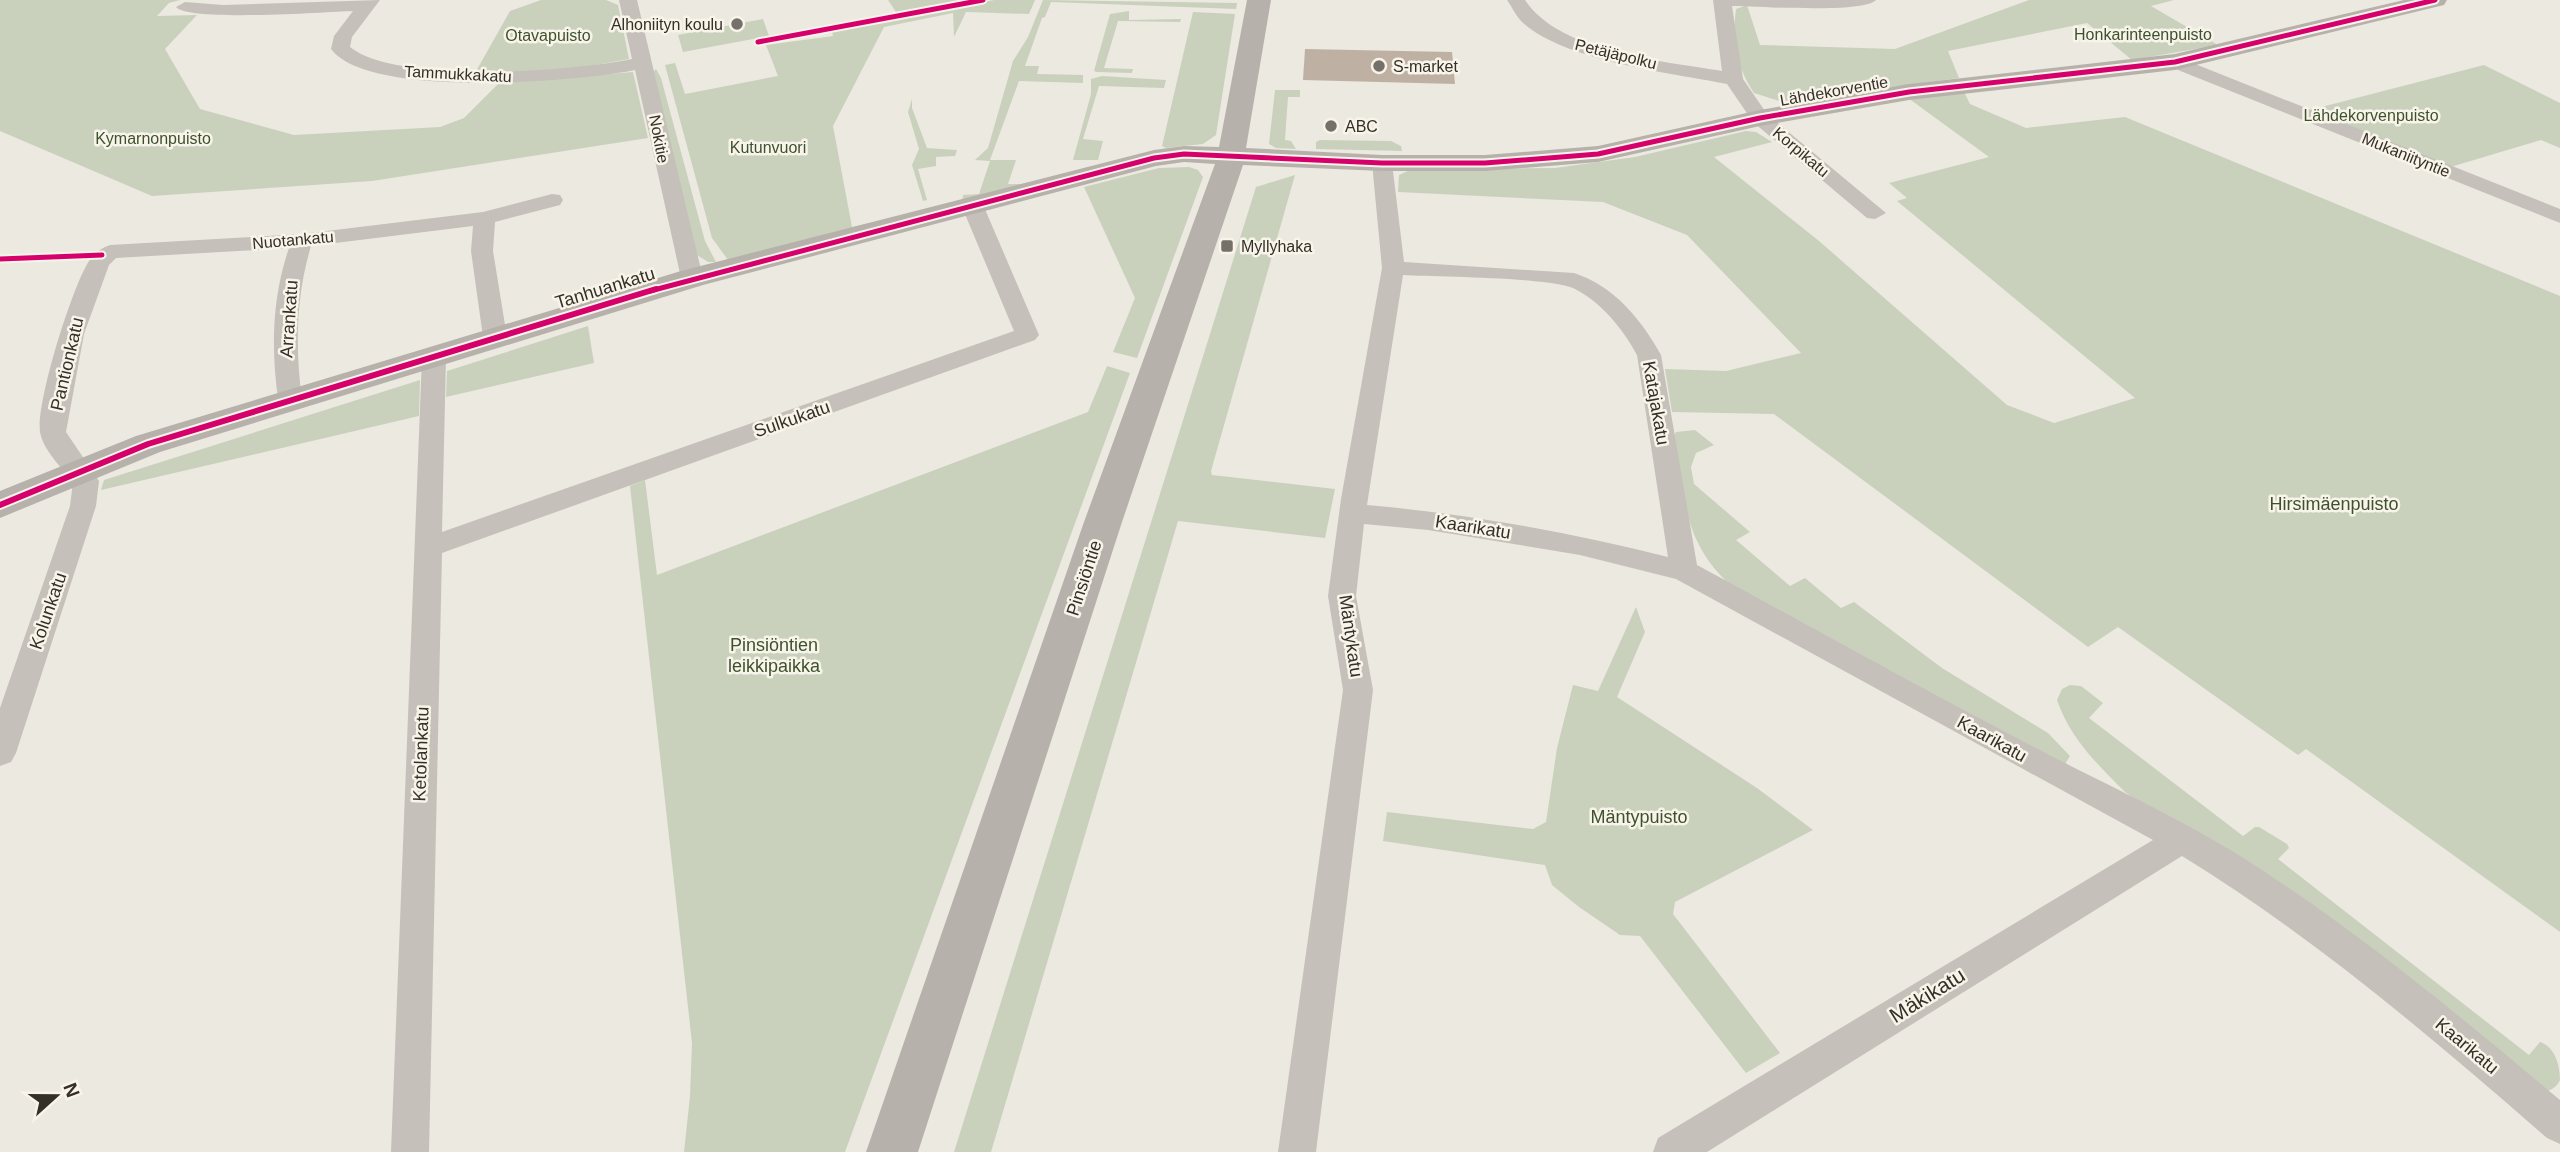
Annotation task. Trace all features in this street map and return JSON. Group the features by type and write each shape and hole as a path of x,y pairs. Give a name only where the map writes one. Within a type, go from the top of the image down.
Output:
{"street":[{"name":"Nokitie","path":"628,0 692,278"},
{"name":"Pinsiöntie","path":"892,1152 1103,522 1233,157 1259,0"},
{"name":"Petäjäpolku","path":"1516,0 1524,16 1536,27 1563,40 1651,63 1732,79"},
{"name":"Korpikatu","path":"1722,0 1732,79 1760,118 1875,213"},
{"path":"1722,0 1817,3 1867,0"},
{"name":"Lähdekorventie","path":"1233,157 1382,163 1517,162 1598,154 1760,118 1909,92 2175,62 2435,0"},
{"name":"Tammukkakatu","path":"369,2 343,36 340,49 350,60 381,69 508,78 556,76 642,64"},
{"path":"185,7 223,10 369,2"},
{"name":"Mukaniityntie","path":"2175,62 2560,217"},
{"name":"Tanhuankatu","path":"0,505 78,470 148,444 692,278 1154,158 1184,154 1233,157"},
{"name":"Mäntykatu","path":"1297,1152 1358,690 1342,596 1352,513 1393,268 1382,163"},
{"name":"Nuotankatu","path":"102,255 110,252 302,242 484,218 552,200"},
{"name":"Sulkukatu","path":"427,548 1027,335 973,207"},
{"path":"484,218 482,251 495,337"},
{"name":"Arrankatu","path":"290,399 285,368 292,269 302,242"},
{"name":"Pantionkatu","path":"78,470 52,432 84,290 102,255"},
{"name":"Katajakatu","path":"1393,268 1566,278 1596,290 1606,299 1637,333 1648,355 1684,571"},
{"name":"Ketolankatu","path":"410,1152 434,357"},
{"name":"Kolunkatu","path":"0,753 83,506 86,481 78,470"},
{"name":"Kaarikatu","path":"1352,513 1428,520 1568,543 1684,571 2024,757 2182,839 2255,883 2454,1034 2560,1125"},
{"name":"Mäkikatu","path":"1672,1152 2182,839"}],"green space":[{"name":"Kymarnonpuisto","path":"0,0 180,0 169,3 157,16 197,15 165,49 200,109 294,135 440,127 464,118 500,82 633,72 648,138 372,181 152,196 0,131"},
{"name":"Otavapuisto","path":"541,0 606,0 618,5 629,59 568,70 475,73 510,11"},
{"path":"888,0 963,0 896,12"},
{"name":"Kutunvuori","path":"994,0 1035,0 1029,14 966,12 954,37 953,13 884,27 833,126 852,227 918,212 728,260 712,238 665,65 675,63 685,94 778,76 766,45 833,36 832,32 838,30"},
{"path":"1043,0 1237,3 1236,9 1051,2 1045,17 1042,18 1025,66 1039,66 1037,74 1083,75 1083,83 1019,81 990,160 1016,160 1008,184 1026,184 962,205 963,195 979,194 990,161 975,160 988,148 1013,61 1028,37"},
{"name":"Honkarinteenpuisto","path":"2029,0 2174,0 2151,6 2218,45 2132,60 2087,23 1948,51 1959,78 1782,102 1754,93 1743,73 1737,53 1736,9 1747,5 1760,45 1895,49"},
{"path":"1129,11 1129,20 1181,19 1180,22 1118,21 1104,68 1133,69 1132,73 1094,71 1110,14"},
{"path":"1193,12 1235,14 1216,135 1203,144 1166,148 1162,146"},
{"path":"763,19 769,36 683,52 678,35"},
{"name":"Lähdekorvenpuisto","path":"2484,65 2560,103 2560,148 2541,140 2447,168 2306,111"},
{"path":"656,69 661,78 705,241 716,262 708,262 697,255 653,72"},
{"path":"1102,76 1166,80 1164,88 1099,86 1083,139 1103,141 1098,160 1073,160 1091,94 1091,79"},
{"path":"1275,90 1300,90 1300,97 1288,97 1285,140 1291,141 1296,149 1276,148 1269,144"},
{"name":"Hirsimäenpuisto","path":"1964,92 1970,104 2026,128 2125,117 2560,296 2560,932 2306,749 2298,755 2118,627 2088,647 1774,414 1672,412 1665,369 1726,371 1801,353 1687,235 1603,202 1398,192 1399,175 1412,169 1555,168 1635,157 1746,131 1756,132 1772,142 1714,157 1819,241 2007,405 2054,423 2135,398 1897,201 1907,198 1889,183 1989,157 1908,98"},
{"path":"912,99 912,108 927,148 957,150 955,156 936,157 936,166 918,169 927,200 923,201 912,165 919,149 908,112"},
{"path":"1391,141 1401,146 1402,151 1316,149 1316,142"},
{"path":"1189,167 1198,170 1203,177 1137,358 1113,352 1135,298 1084,187 1159,168"},
{"path":"1295,175 1211,471 1212,475 1335,489 1325,538 1178,521 991,1152 954,1152 1256,187"},
{"path":"588,326 594,363 446,397 447,371"},
{"name":"Pinsiöntien leikkipaikka","path":"1107,366 1130,373 845,1152 684,1152 692,1043 630,486 645,480 657,575 1088,412"},
{"path":"420,380 419,416 101,490 104,480"},
{"path":"1695,430 1714,445 1696,453 1691,467 1694,484 1750,532 1736,540 1790,586 1805,578 1841,608 1854,602 1942,668 2048,733 2070,756 2065,764 1734,588 1717,572 1705,555 1695,537 1684,499 1674,435 1676,432"},
{"name":"Mäntypuisto","path":"1636,607 1645,632 1617,697 1757,788 1813,830 1675,902 1673,914 1780,1053 1746,1073 1640,936 1620,935 1579,907 1552,885 1545,865 1383,841 1387,812 1533,829 1546,822 1557,748 1573,685 1598,691"},
{"path":"2070,685 2081,686 2103,703 2089,718 2243,836 2259,827 2287,844 2289,848 2278,859 2529,1055 2540,1042 2545,1044 2556,1057 2560,1080 2557,1085 2541,1094 2125,792 2085,750 2069,726 2057,700 2062,689"}],"building":[{"name":"S-market","path":"1305,49 1452,52 1455,84 1303,80"}],"cycle path":[{"path":"758,42 983,0"},
{"path":"0,505 148,444 692,278 924,220 1154,158 1184,154 1382,163 1485,163 1598,154 1760,118 1909,92 2175,62 2435,0"},
{"path":"0,259 102,255"}],"place":[{"name":"Alhoniityn koulu","path":"737,24"},
{"name":"S-market","path":"1379,66"},
{"name":"ABC","path":"1331,126"},
{"name":"Myllyhaka","path":"1227,246"}]}
